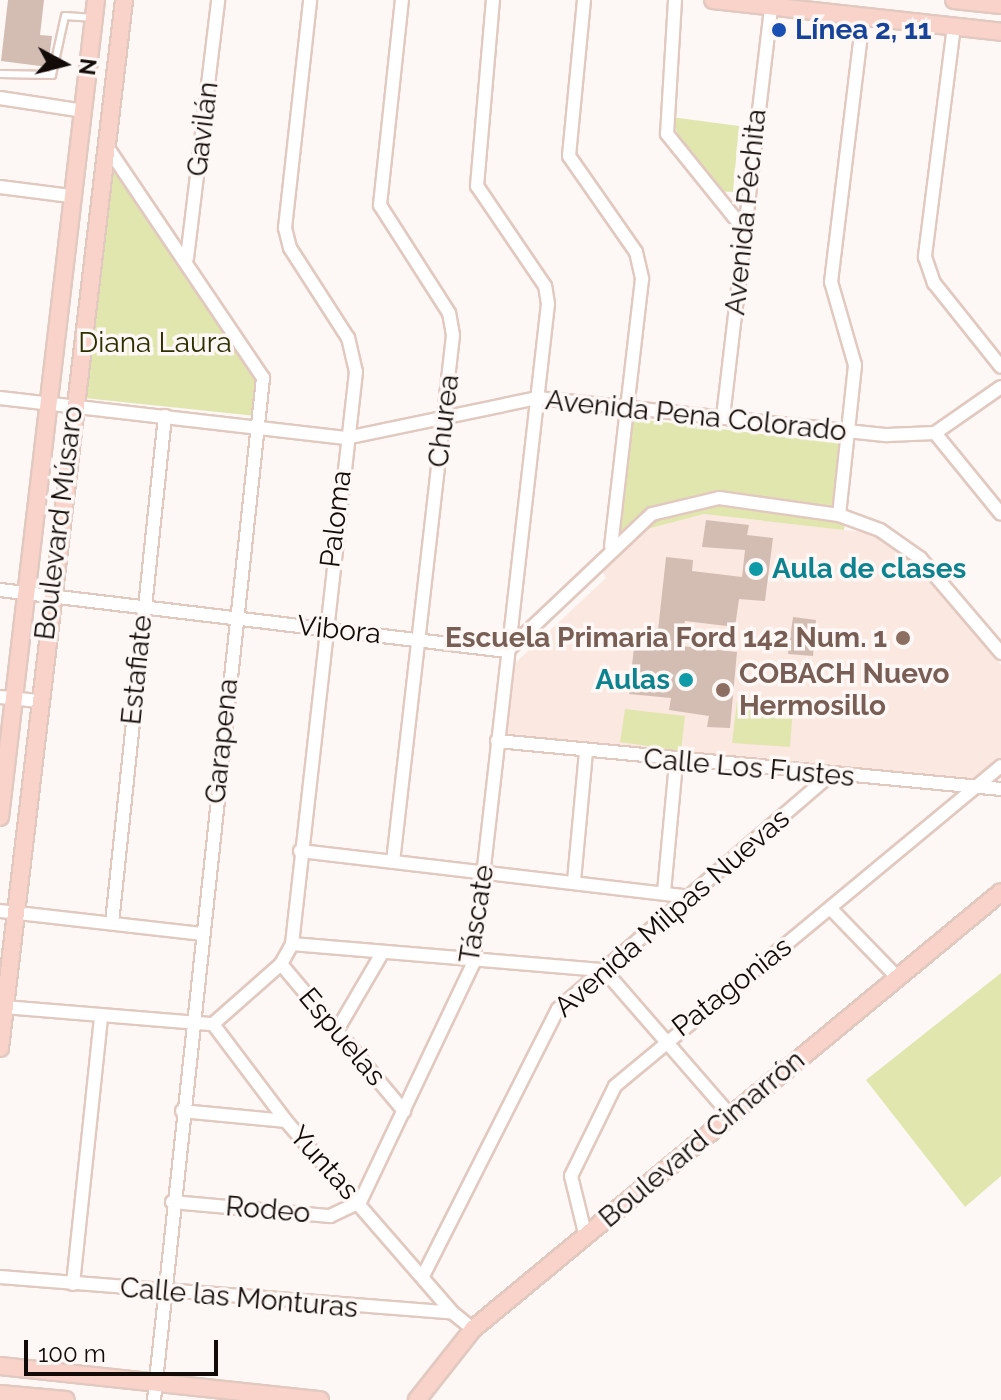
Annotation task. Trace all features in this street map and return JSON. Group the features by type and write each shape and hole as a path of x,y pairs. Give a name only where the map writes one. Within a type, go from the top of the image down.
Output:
{"street":[{"name":"Boulevard Músaro","path":"0,817 6,698 25,593 70,196 84,111 96,0"},
{"name":"Boulevard Músaro","path":"0,1048 8,912 108,148 124,0"},
{"name":"Gavilán","path":"187,258 218,0"},
{"name":"Paloma","path":"213,1024 281,964 292,944 323,628 346,438 352,349 285,228 310,0"},
{"name":"Churea","path":"393,862 444,421 452,325 380,205 402,0"},
{"name":"Táscate","path":"360,1202 473,964 538,398 548,295 482,199 475,172 493,0"},
{"path":"584,0 567,143 574,167 641,266 611,546"},
{"path":"675,0 667,134 742,227"},
{"path":"713,0 772,3 863,17 1001,32"},
{"path":"956,0 1001,5"},
{"name":"Avenida Péchita","path":"723,417 742,227 772,3"},
{"path":"839,515 850,432 853,344 831,282 863,17"},
{"path":"954,26 925,257 934,283 1001,367"},
{"path":"0,98 84,111"},
{"name":"Garapena","path":"108,148 187,258 260,369 258,427 172,1202 154,1400"},
{"path":"0,187 70,196"},
{"path":"1001,387 935,433 1001,514"},
{"name":"Avenida Pena Colorado","path":"0,398 346,438 444,421 538,398 850,432 935,433"},
{"name":"Estafiate","path":"112,923 165,416"},
{"path":"507,651 611,546 652,514 701,499 839,515 880,530 920,558 1001,653"},
{"name":"Vibora","path":"0,590 507,651"},
{"path":"6,698 36,701"},
{"name":"Calle Los Fustes","path":"497,741 676,763 1001,789"},
{"path":"574,881 586,751"},
{"path":"664,892 676,763"},
{"path":"977,785 1001,766"},
{"name":"Avenida Milpas Nuevas","path":"423,1276 548,1022 829,776"},
{"name":"Patagonias","path":"586,1237 571,1176 615,1086 665,1039 831,909 977,785"},
{"path":"300,851 689,897"},
{"name":"Boulevard Cimarrón","path":"417,1400 473,1329 729,1114 1001,892"},
{"path":"831,909 897,977"},
{"path":"8,912 202,934"},
{"path":"292,944 473,964 604,970 729,1114"},
{"path":"336,1032 381,955"},
{"name":"Espuelas","path":"281,964 404,1111"},
{"path":"4,1007 213,1024"},
{"path":"73,1284 101,1016"},
{"name":"Yuntas","path":"213,1024 286,1121 360,1202 453,1313"},
{"path":"182,1111 286,1121"},
{"name":"Rodeo","path":"172,1202 330,1216 360,1202"},
{"name":"Calle las Monturas","path":"0,1277 163,1293 453,1313"},
{"path":"453,1313 473,1329"},
{"path":"0,1366 320,1400"},
{"path":"0,1394 66,1400"}],"lane":[{"path":"0,74 52,75 65,16 95,18"}],"shaded area":[{"path":"704,514 880,534 917,562 1001,665 1001,774 990,783 504,742 512,666 606,578 597,562 651,528"}],"green space":[{"path":"671,117 739,126 733,192 715,191 686,155"},
{"name":"Diana Laura","path":"110,165 260,386 257,416 84,398"},
{"path":"629,418 852,445 844,530 704,514 651,528 609,552"},
{"path":"737,701 793,707 790,747 732,743"},
{"path":"625,709 685,716 681,751 620,742"},
{"path":"1001,973 1001,1176 965,1207 866,1080"}],"building":[{"path":"8,0 44,0 40,35 52,36 48,67 1,61"},
{"path":"706,520 749,525 747,535 773,538 765,601 739,599 735,627 685,621 681,646 737,652 730,728 707,727 709,716 669,710 671,698 629,694 634,647 656,649 666,557 693,560 692,571 742,577 745,550 702,547"},
{"path":"793,617 816,620 813,656 788,654"}],"place":[{"name":"Línea 2, 11","path":"779,30"},
{"name":"Aula de clases","path":"756,569"},
{"name":"Escuela Primaria Ford 142 Num. 1","path":"903,638"},
{"name":"Aulas","path":"686,680"},
{"name":"COBACH Nuevo Hermosillo","path":"723,690"}]}
